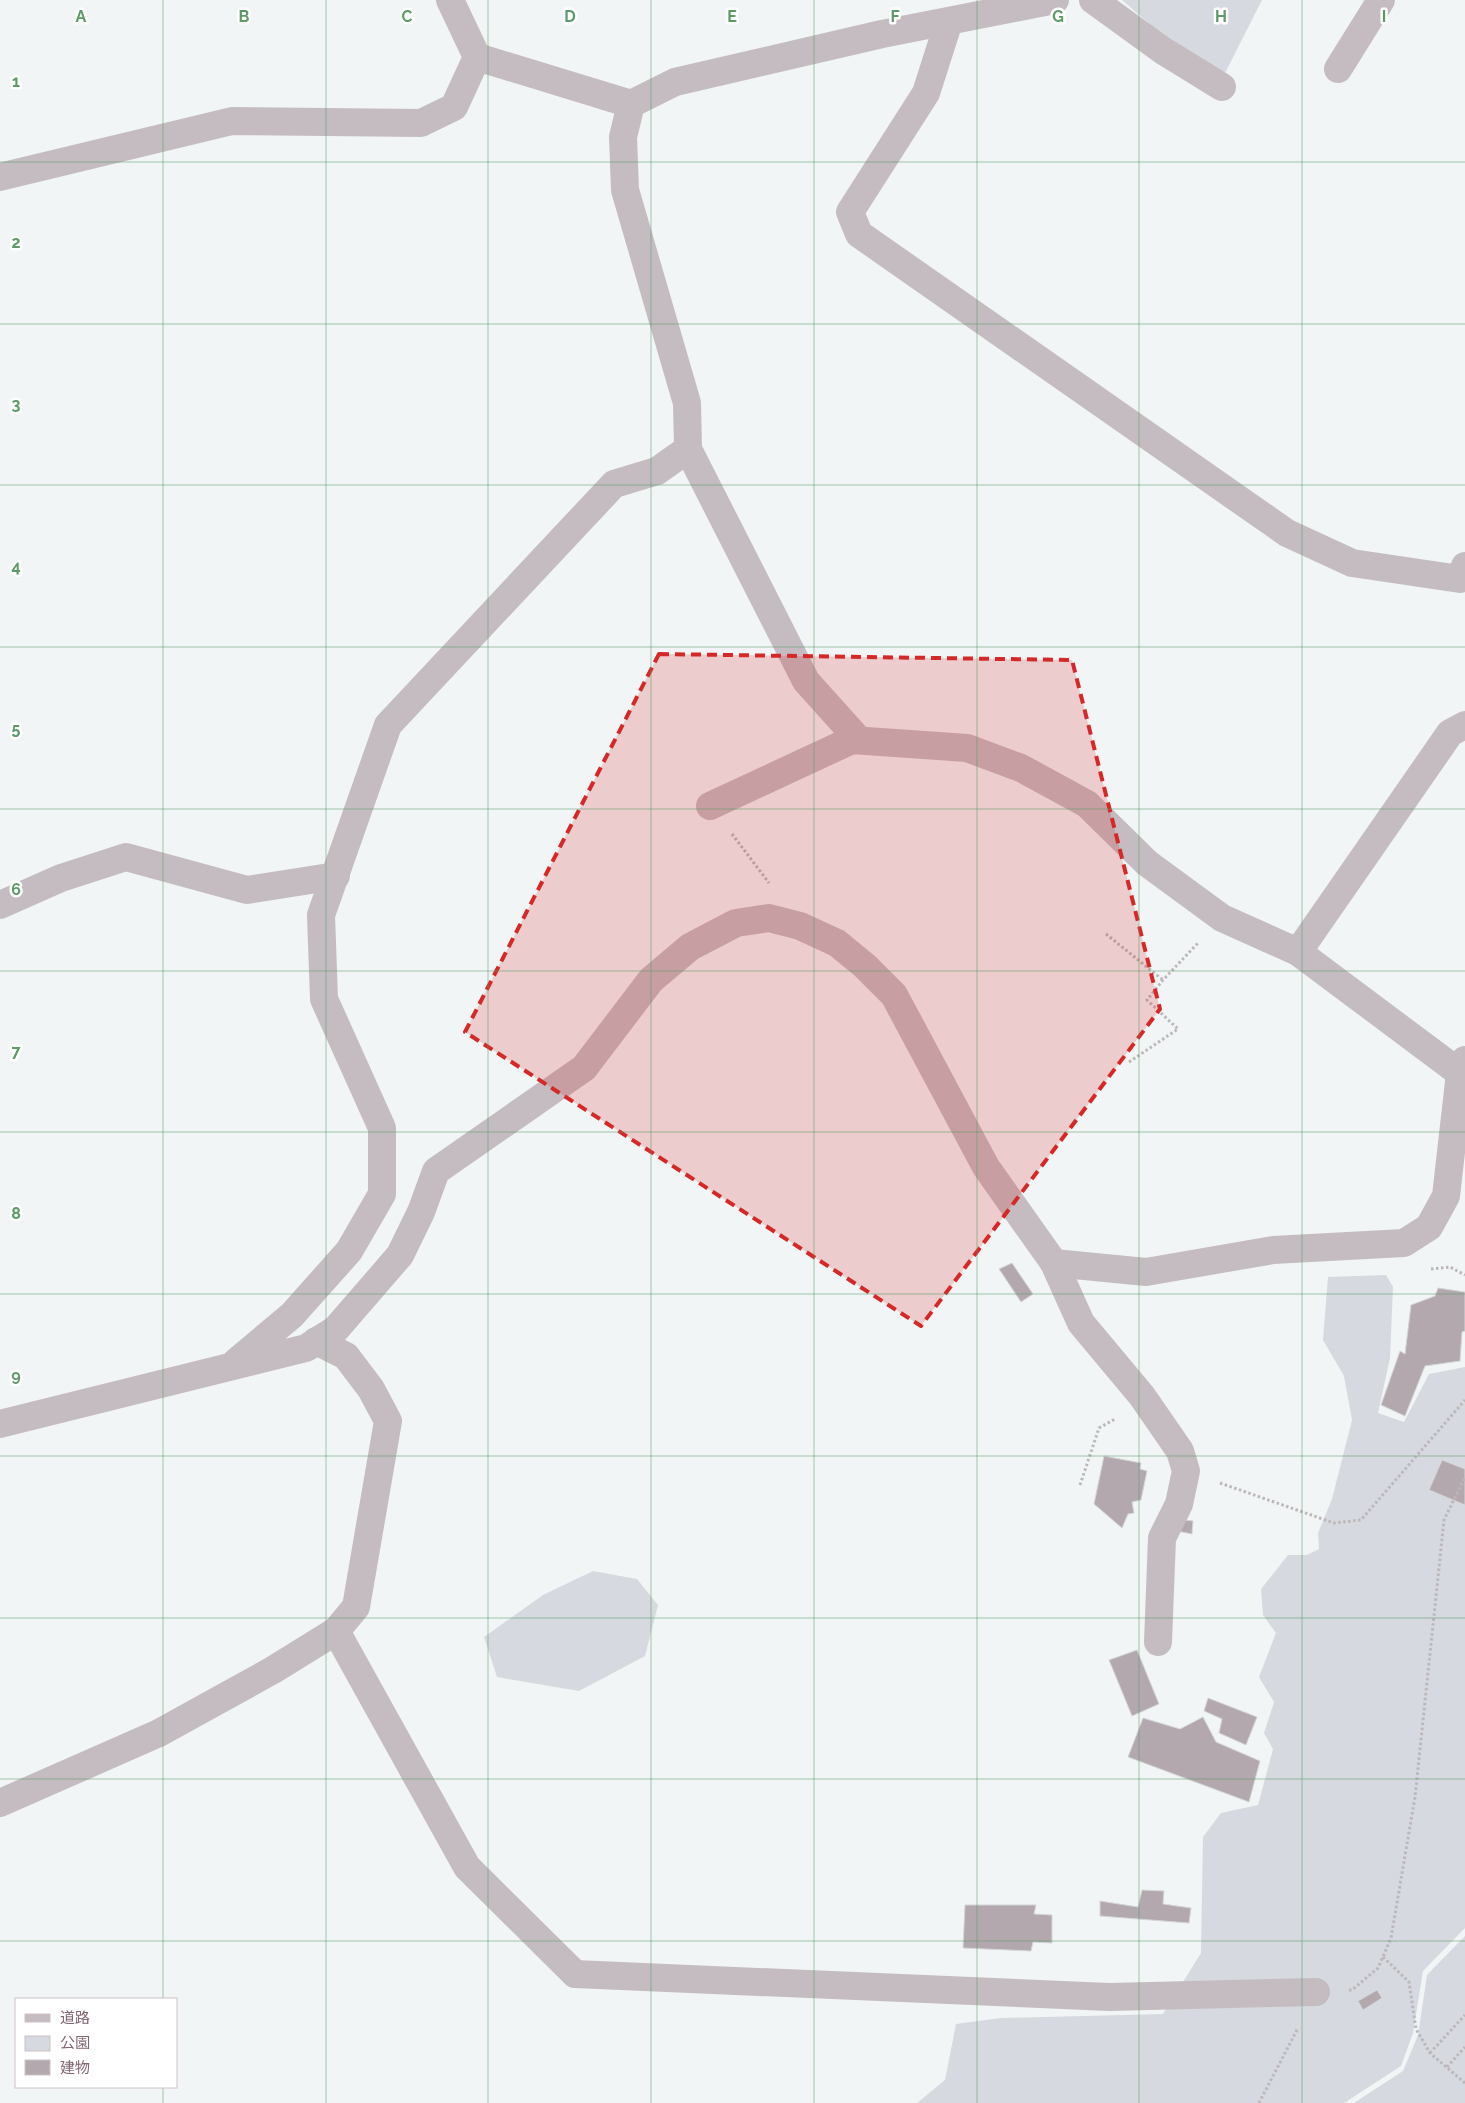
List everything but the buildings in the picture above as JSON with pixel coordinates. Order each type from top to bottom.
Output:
[{"type":"street","points":[[450,0],[477,57],[631,104],[675,82],[882,34],[1056,0]]},
{"type":"street","points":[[1093,0],[1162,50],[1222,87]]},
{"type":"street","points":[[1338,69],[1381,0]]},
{"type":"street","points":[[949,21],[926,93],[850,212],[859,234],[1287,533],[1352,563],[1462,572]]},
{"type":"street","points":[[0,177],[232,121],[422,123],[454,107],[477,57]]},
{"type":"street","points":[[631,104],[623,137],[625,190],[687,403],[688,450],[806,681],[859,740]]},
{"type":"street","points":[[232,1366],[292,1315],[349,1251],[382,1194],[382,1128],[324,999],[321,915],[388,725],[614,484],[657,471],[688,450]]},
{"type":"street","points":[[1298,952],[1450,732],[1465,724]]},
{"type":"street","points":[[710,806],[852,740],[967,748],[1021,768],[1087,804],[1147,863],[1222,918],[1298,952],[1463,1066],[1446,1196],[1429,1226],[1404,1243],[1273,1250],[1146,1272],[1054,1263]]},
{"type":"street","points":[[0,906],[61,878],[126,857],[247,890],[336,876]]},
{"type":"street","points":[[0,1424],[306,1348],[336,1329],[400,1255],[421,1212],[436,1171],[584,1068],[651,980],[690,947],[736,923],[769,918],[800,926],[837,943],[865,966],[894,995],[986,1167],[1054,1263],[1081,1323],[1145,1400],[1183,1461],[1179,1504],[1162,1538],[1158,1642]]},
{"type":"street","points":[[0,1803],[159,1733],[272,1670],[336,1631],[356,1607],[388,1421],[371,1389],[346,1356],[316,1341]]},
{"type":"street","points":[[336,1631],[467,1867],[575,1974],[1109,1997],[1316,1992]]},
{"type":"path","points":[[710,806],[778,894],[786,922]]},
{"type":"path","points":[[1129,1062],[1178,1029],[1147,1000],[1162,980],[1222,918]]},
{"type":"path","points":[[1106,934],[1162,980]]},
{"type":"path","points":[[1080,1485],[1099,1428],[1145,1400]]},
{"type":"path","points":[[1183,1461],[1334,1523],[1361,1520],[1465,1400]]},
{"type":"path","points":[[1259,2103],[1316,1992],[1352,1990],[1378,1968],[1392,1938],[1415,1797],[1444,1520],[1465,1476]]},
{"type":"path","points":[[1383,1957],[1409,1982],[1416,2029],[1430,2053],[1465,2083]]},
{"type":"path","points":[[1430,2053],[1465,2015]]},
{"type":"path","points":[[1447,2067],[1465,2047]]},
{"type":"highlighted area","points":[[659,654],[1072,660],[1160,1009],[921,1326],[465,1032]]},
{"type":"green space","points":[[1122,0],[1262,0],[1224,75],[1161,34]]},
{"type":"green space","points":[[1386,1275],[1393,1287],[1390,1358],[1378,1413],[1404,1422],[1429,1374],[1465,1367],[1465,1928],[1423,1971],[1413,2033],[1401,2066],[1344,2103],[917,2103],[945,2080],[956,2024],[1001,2018],[1163,2014],[1201,1953],[1203,1837],[1221,1813],[1258,1805],[1273,1749],[1264,1733],[1274,1702],[1259,1677],[1276,1633],[1263,1615],[1261,1589],[1288,1555],[1307,1555],[1319,1549],[1318,1533],[1332,1499],[1352,1420],[1344,1376],[1323,1340],[1328,1277]]},
{"type":"green space","points":[[593,1571],[637,1579],[658,1605],[645,1656],[579,1691],[497,1677],[484,1637],[543,1595]]},
{"type":"green space","points":[[1465,1936],[1465,2103],[1354,2103],[1403,2071],[1418,2035],[1427,1975]]}]
